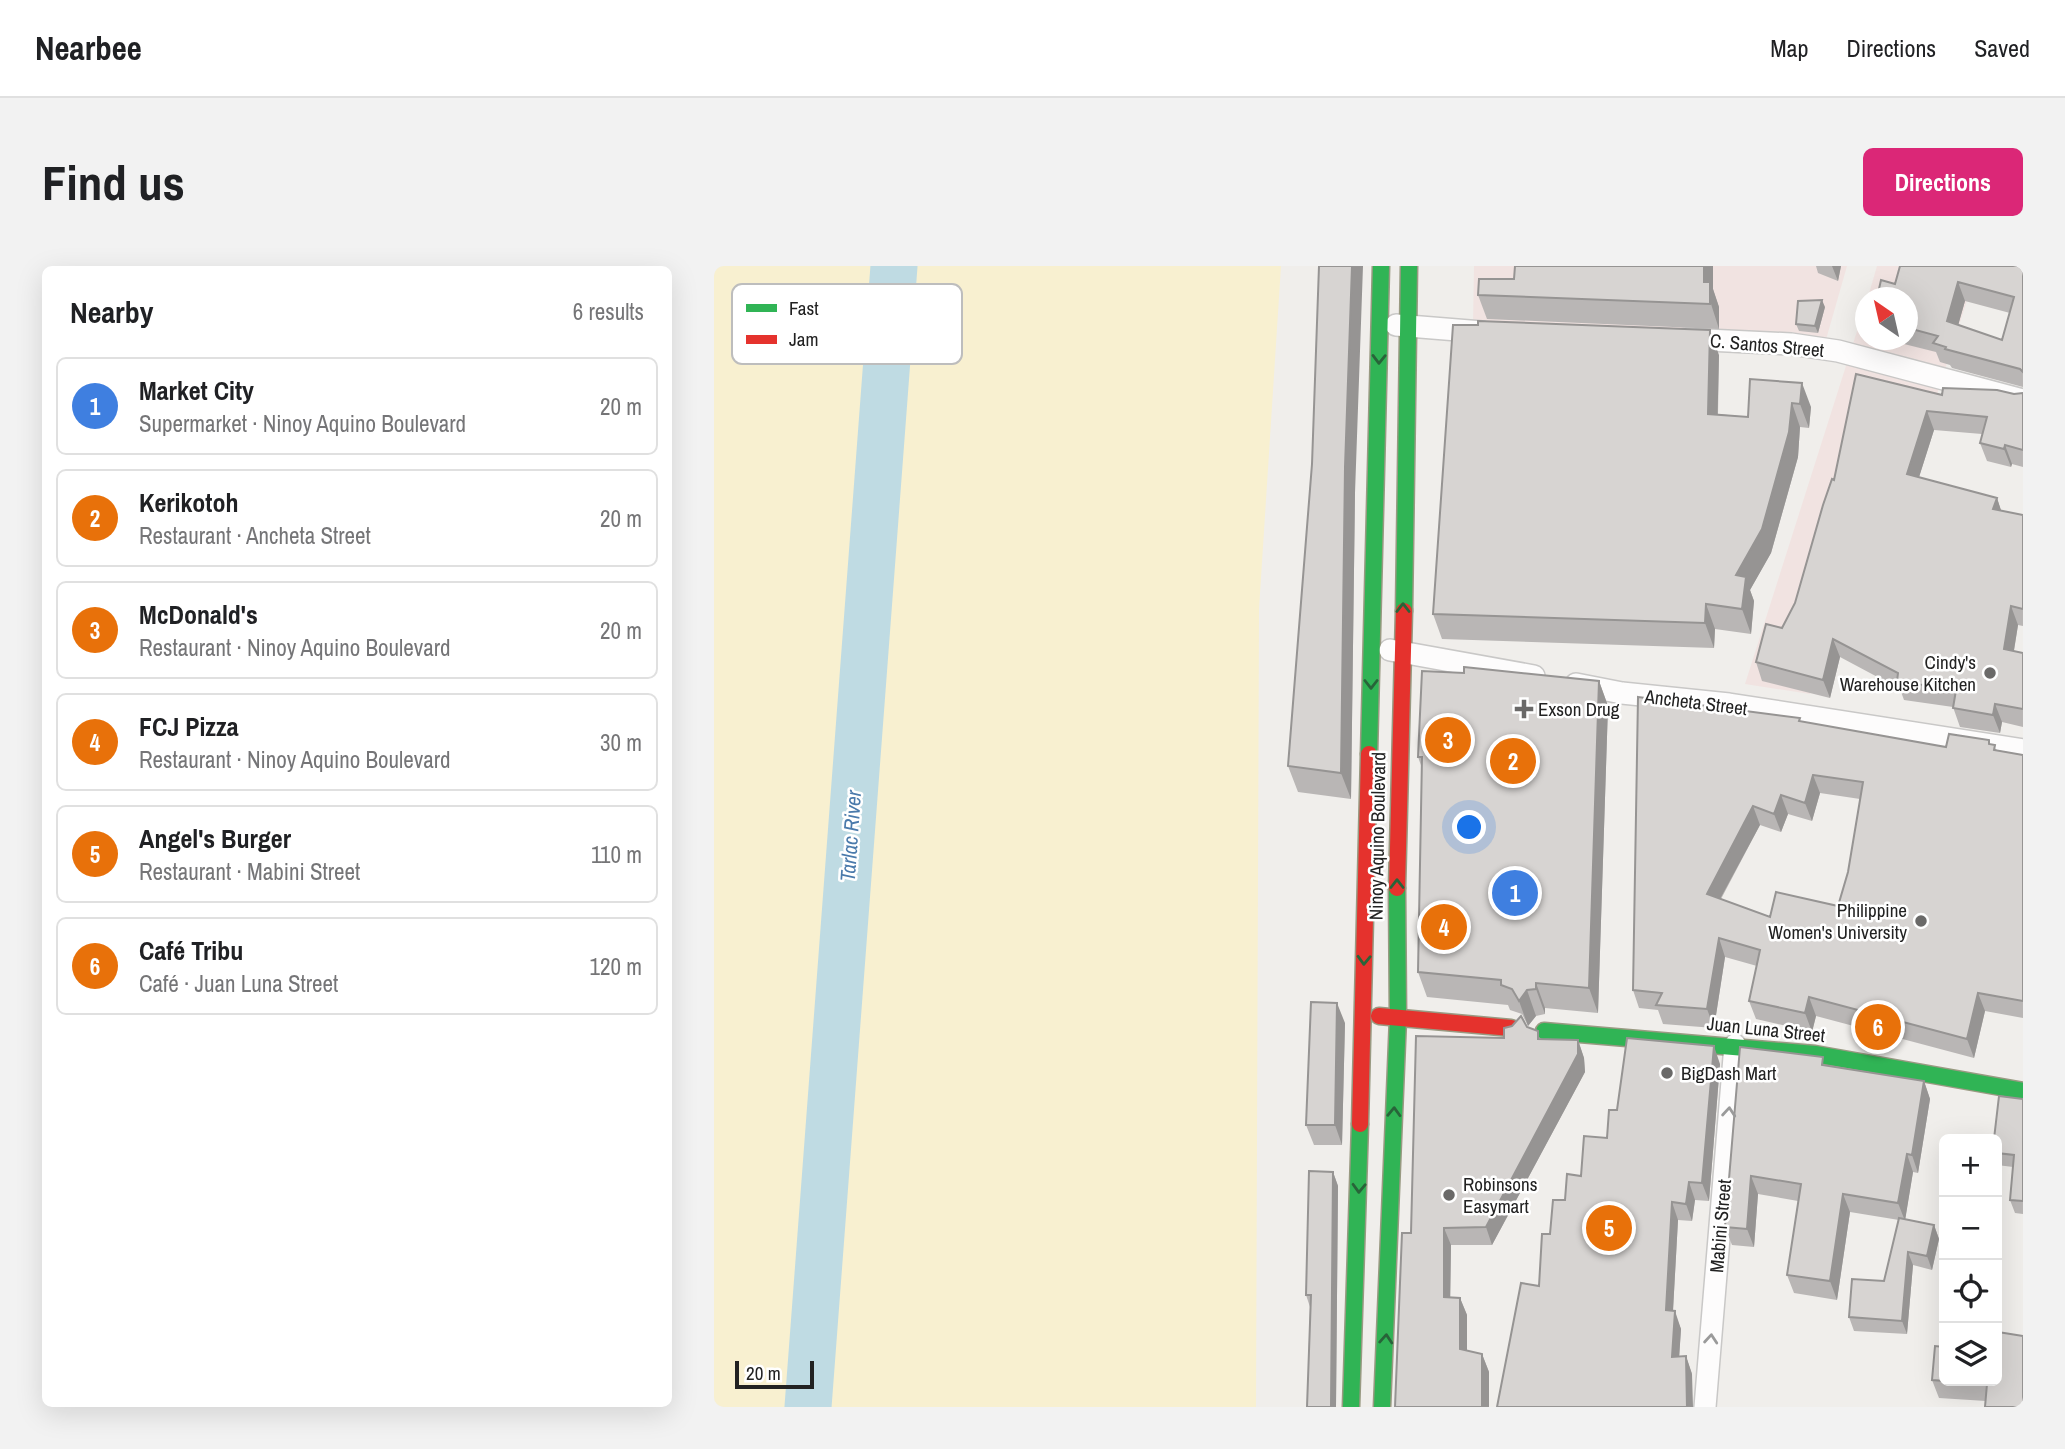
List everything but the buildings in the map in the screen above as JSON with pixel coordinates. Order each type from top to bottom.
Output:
[{"type":"main road","name":"Ninoy Aquino Boulevard","points":[[1351,1407],[1370,813],[1371,647],[1381,266]]},
{"type":"main road","name":"Ninoy Aquino Boulevard","points":[[1382,1407],[1390,1266],[1398,1018],[1396,806],[1403,652],[1409,266]]},
{"type":"main road","points":[[1362,1014],[1511,1028]]},
{"type":"main road","name":"Juan Luna Street","points":[[1544,1031],[1735,1045],[1815,1054],[2023,1091]]},
{"type":"street","points":[[1380,323],[1503,334]]},
{"type":"street","name":"C. Santos Street","points":[[1660,339],[1763,342],[1838,351],[2023,400]]},
{"type":"street","name":"Ancheta Street","points":[[1371,647],[1622,693],[1729,704],[2023,750]]},
{"type":"street","name":"Mabini Street","points":[[1705,1407],[1735,1045]]},
{"type":"shaded area","points":[[1474,266],[1847,266],[1825,343],[1473,325]]},
{"type":"shaded area","points":[[1877,266],[1978,266],[1934,404],[1810,694],[1745,684],[1855,338],[1855,350],[1918,350],[1918,287],[1871,287]]},
{"type":"sand","points":[[714,266],[1281,266],[1259,609],[1256,1407],[714,1407]]},
{"type":"waterway","name":"Tarlac River","points":[[893,284],[894,266]]},
{"type":"waterway","name":"Tarlac River","points":[[808,1407],[887,364]]},
{"type":"traffic: fast","points":[[1369,754],[1381,266]]},
{"type":"traffic: fast","points":[[1404,611],[1409,266]]},
{"type":"traffic: fast","points":[[1382,1407],[1398,1018],[1397,888]]},
{"type":"traffic: fast","points":[[1544,1031],[1815,1054],[2023,1091]]},
{"type":"traffic: fast","points":[[1351,1407],[1360,1124]]},
{"type":"traffic: jam","points":[[1397,888],[1404,611]]},
{"type":"traffic: jam","points":[[1360,1124],[1369,754]]},
{"type":"traffic: jam","points":[[1379,1016],[1511,1028]]},
{"type":"place","name":"Cindy's Warehouse Kitchen","points":[[1990,673]]},
{"type":"place","name":"Exson Drug","points":[[1524,709]]},
{"type":"place","name":"McDonald's","points":[[1448,740]]},
{"type":"place","name":"Kerikotoh","points":[[1513,761]]},
{"type":"place","name":"Market City","points":[[1515,893]]},
{"type":"place","name":"Philippine Women's University","points":[[1921,921]]},
{"type":"place","name":"FCJ Pizza","points":[[1444,927]]},
{"type":"place","name":"Café Tribu","points":[[1878,1027]]},
{"type":"place","name":"BigDash Mart","points":[[1667,1073]]},
{"type":"place","name":"Robinsons Easymart","points":[[1449,1195]]},
{"type":"place","name":"Angel's Burger","points":[[1609,1228]]}]
